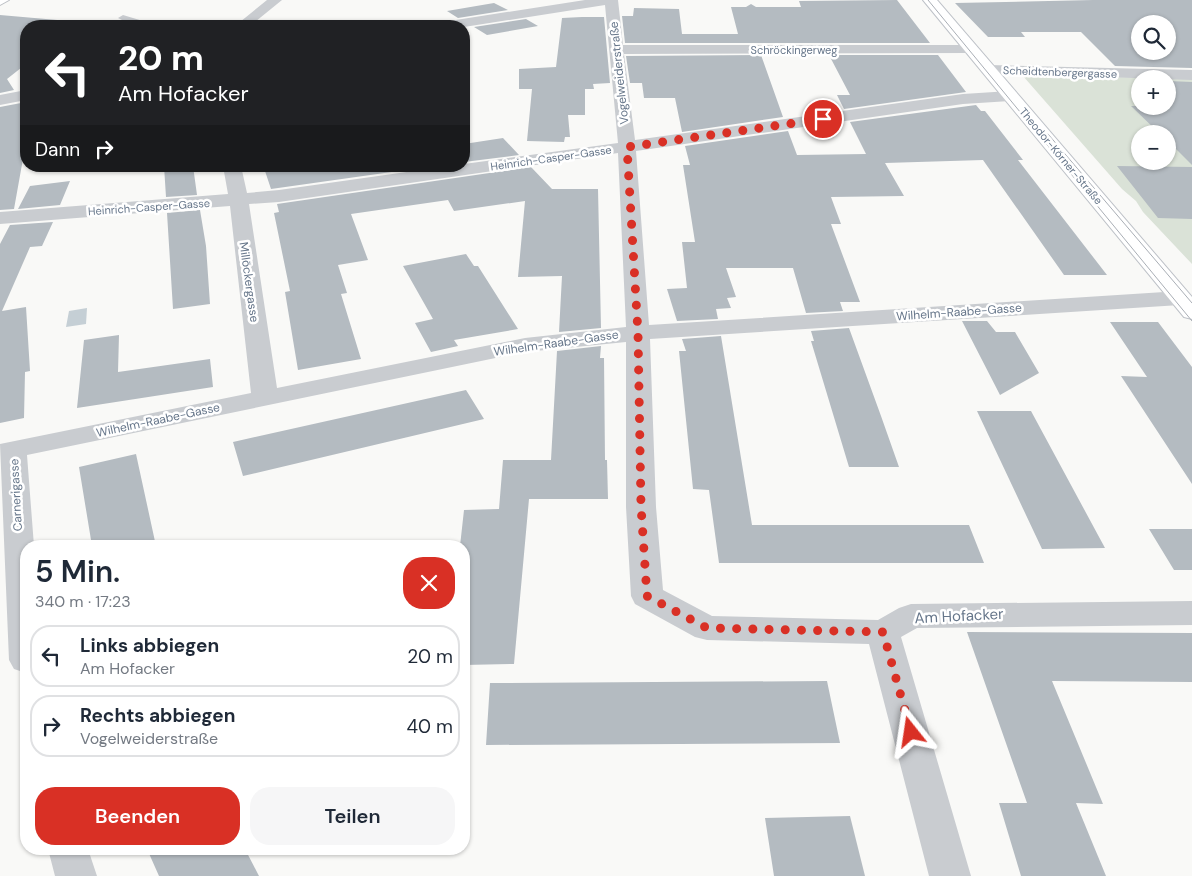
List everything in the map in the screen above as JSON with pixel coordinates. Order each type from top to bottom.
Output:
[{"type":"main road","name":"Theodor-Körner-Straße","points":[[930,0],[1188,303]]},
{"type":"street","points":[[250,20],[275,0]]},
{"type":"street","points":[[470,22],[611,0]]},
{"type":"street","name":"Vogelweiderstraße","points":[[611,0],[627,147],[638,333],[641,514],[647,596],[707,628],[883,632]]},
{"type":"street","name":"Schröckingerweg","points":[[616,50],[971,49]]},
{"type":"street","name":"Scheidtenbergergasse","points":[[989,70],[1192,75]]},
{"type":"street","points":[[0,100],[20,96]]},
{"type":"street","name":"Heinrich-Casper-Gasse","points":[[470,166],[627,147],[963,99],[1010,96]]},
{"type":"street","name":"Millöckergasse","points":[[233,172],[239,201],[265,398]]},
{"type":"street","name":"Heinrich-Casper-Gasse","points":[[0,218],[239,201],[423,172]]},
{"type":"street","name":"Wilhelm-Raabe-Gasse","points":[[7,451],[525,345],[638,333],[1188,303]]},
{"type":"street","name":"Carnerigasse","points":[[7,451],[20,594]]},
{"type":"street","name":"Am Hofacker","points":[[883,632],[911,616],[1192,612]]},
{"type":"street","points":[[883,632],[950,876]]},
{"type":"street","points":[[70,855],[76,876]]},
{"type":"lane","points":[[123,18],[129,20]]},
{"type":"shaded area","points":[[1023,76],[1131,77],[1131,115],[1176,115],[1176,78],[1192,78],[1192,264],[1143,212],[1136,201],[1122,189]]},
{"type":"shaded area","points":[[87,308],[86,324],[66,327],[69,311]]},
{"type":"building","points":[[897,0],[930,43],[625,43],[622,16],[633,16],[634,8],[679,9],[682,34],[738,34],[731,7],[746,7],[751,4],[756,7],[801,7],[799,1]]},
{"type":"building","points":[[1192,0],[1192,68],[1115,66],[1081,32],[1021,32],[1025,37],[988,37],[955,3]]},
{"type":"building","points":[[494,3],[508,10],[458,18],[447,11]]},
{"type":"building","points":[[0,15],[57,20],[20,20],[20,69],[7,79],[14,90],[0,93]]},
{"type":"building","points":[[604,17],[610,83],[593,84],[594,89],[585,89],[585,115],[568,115],[570,137],[565,137],[564,142],[527,141],[532,89],[519,89],[519,69],[556,67],[562,18]]},
{"type":"building","points":[[526,19],[538,26],[487,35],[474,27]]},
{"type":"building","points":[[761,55],[783,117],[682,132],[675,98],[644,98],[642,83],[630,83],[626,56]]},
{"type":"building","points":[[829,55],[938,55],[966,92],[844,109],[837,95],[850,95]]},
{"type":"building","points":[[1176,81],[1192,82],[1192,165],[1176,149],[1176,125],[1151,125],[1140,115],[1176,115]]},
{"type":"building","points":[[20,103],[21,172],[14,209],[0,210],[0,107]]},
{"type":"building","points":[[976,105],[981,111],[985,111],[1023,160],[1018,160],[1107,275],[1064,275],[983,160],[885,163],[904,196],[831,197],[841,224],[831,224],[860,302],[840,302],[843,311],[806,313],[793,268],[726,268],[736,297],[727,298],[731,308],[716,309],[718,319],[677,321],[667,289],[687,288],[682,242],[695,242],[683,165],[690,165],[685,146],[788,131],[797,155],[866,154],[850,122]]},
{"type":"building","points":[[503,138],[519,155],[470,161],[470,143]]},
{"type":"building","points":[[1117,166],[1131,166],[1131,170],[1176,170],[1176,167],[1192,167],[1192,219],[1158,218]]},
{"type":"building","points":[[531,167],[552,189],[598,189],[601,328],[559,332],[562,276],[518,277],[525,201],[454,211],[448,200],[351,214],[368,260],[338,265],[347,293],[341,294],[361,359],[298,370],[285,292],[290,291],[274,213],[279,212],[277,204]]},
{"type":"building","points":[[164,172],[194,172],[197,195],[166,197]]},
{"type":"building","points":[[265,172],[391,172],[271,189]]},
{"type":"building","points":[[70,181],[60,205],[18,209],[30,186]]},
{"type":"building","points":[[200,210],[206,246],[210,304],[173,309],[167,213]]},
{"type":"building","points":[[53,222],[42,246],[30,247],[2,311],[26,307],[30,371],[25,372],[24,418],[0,423],[0,244],[10,225]]},
{"type":"building","points":[[466,254],[474,266],[478,266],[518,329],[454,340],[458,346],[431,352],[415,323],[433,319],[403,266]]},
{"type":"building","points":[[962,321],[987,321],[996,332],[1015,332],[1039,373],[1000,395]]},
{"type":"building","points":[[1110,322],[1158,322],[1192,367],[1192,484],[1121,376],[1147,377]]},
{"type":"building","points":[[849,328],[899,467],[849,467],[811,341],[814,341],[811,331]]},
{"type":"building","points":[[119,335],[118,372],[210,359],[213,387],[77,408],[84,340]]},
{"type":"building","points":[[721,336],[752,525],[969,525],[984,563],[719,563],[709,490],[693,489],[679,351],[686,351],[682,339]]},
{"type":"building","points":[[601,346],[600,358],[604,358],[605,460],[607,460],[608,499],[529,499],[514,664],[470,665],[470,540],[461,540],[464,510],[499,509],[503,460],[551,460],[557,351]]},
{"type":"building","points":[[466,390],[484,419],[243,476],[233,442]]},
{"type":"building","points":[[977,411],[1031,411],[1105,548],[1042,549]]},
{"type":"building","points":[[136,454],[155,540],[91,540],[79,467]]},
{"type":"building","points":[[1149,529],[1192,529],[1192,570],[1174,570]]},
{"type":"building","points":[[967,632],[1192,633],[1192,682],[1052,681],[1103,804],[1076,803],[1106,876],[1021,876],[999,803],[1027,803]]},
{"type":"building","points":[[827,681],[840,743],[486,745],[490,683]]},
{"type":"building","points":[[850,816],[865,876],[774,876],[765,818]]},
{"type":"building","points":[[150,855],[248,855],[259,876],[159,876]]},
{"type":"tram line","points":[[928,0],[1192,321]]},
{"type":"tram line","points":[[1048,134],[1192,303]]},
{"type":"route","points":[[823,119],[627,147],[638,333],[641,506],[647,596],[707,628],[883,632],[911,732]]}]
